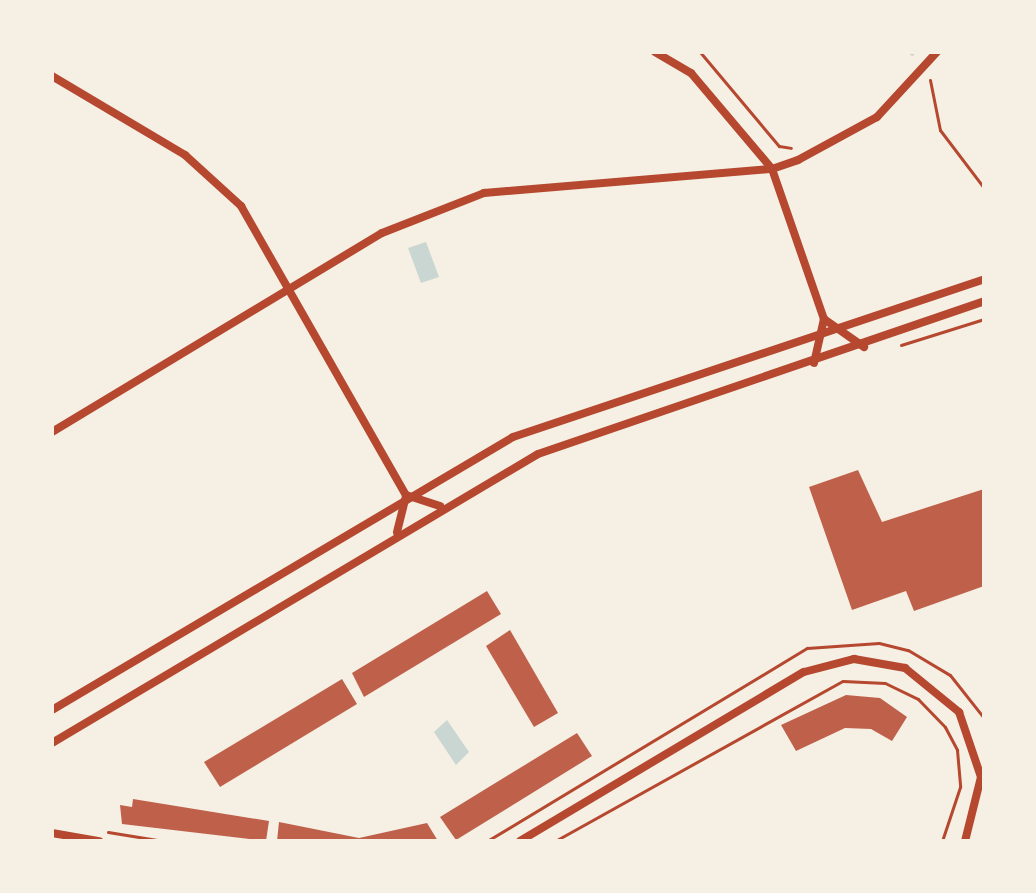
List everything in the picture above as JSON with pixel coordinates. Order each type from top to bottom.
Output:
[{"type":"street","points":[[655,52],[691,73],[772,169],[824,319],[814,363]]},
{"type":"street","points":[[53,430],[288,286],[382,233],[484,193],[772,169],[801,159],[877,117],[937,52]]},
{"type":"street","points":[[52,76],[185,155],[241,206],[406,495],[440,506]]},
{"type":"street","points":[[52,710],[406,495],[577,410],[837,330],[984,279]]},
{"type":"street","points":[[52,743],[440,506],[589,432],[864,347],[984,301]]},
{"type":"street","points":[[824,319],[864,347]]},
{"type":"street","points":[[397,532],[406,495]]},
{"type":"street","points":[[520,841],[804,672],[854,659],[905,668],[959,712],[981,777],[965,841]]},
{"type":"street","points":[[52,833],[99,841]]},
{"type":"path","points":[[700,52],[779,146],[801,159]]},
{"type":"path","points":[[928,63],[940,130],[984,188]]},
{"type":"path","points":[[896,346],[984,319]]},
{"type":"path","points":[[555,841],[843,681],[885,683],[918,699],[945,727],[957,750],[960,787],[942,841]]},
{"type":"path","points":[[101,830],[163,841]]},
{"type":"shaded area","points":[[426,242],[439,277],[421,283],[408,248]]},
{"type":"shaded area","points":[[447,720],[469,752],[456,765],[434,732]]},
{"type":"building","points":[[858,470],[882,522],[984,489],[984,586],[914,611],[906,591],[852,610],[809,487]]},
{"type":"building","points":[[487,591],[501,614],[364,697],[352,673]]},
{"type":"building","points":[[510,630],[558,713],[534,727],[486,646]]},
{"type":"building","points":[[342,679],[357,704],[220,787],[204,762]]},
{"type":"building","points":[[846,695],[880,698],[907,717],[892,741],[871,729],[845,728],[796,751],[781,725]]},
{"type":"building","points":[[577,733],[592,756],[456,840],[440,817]]},
{"type":"building","points":[[133,799],[269,821],[266,841],[122,824],[120,805],[132,807]]},
{"type":"building","points":[[279,822],[359,838],[427,823],[438,841],[277,841]]}]
